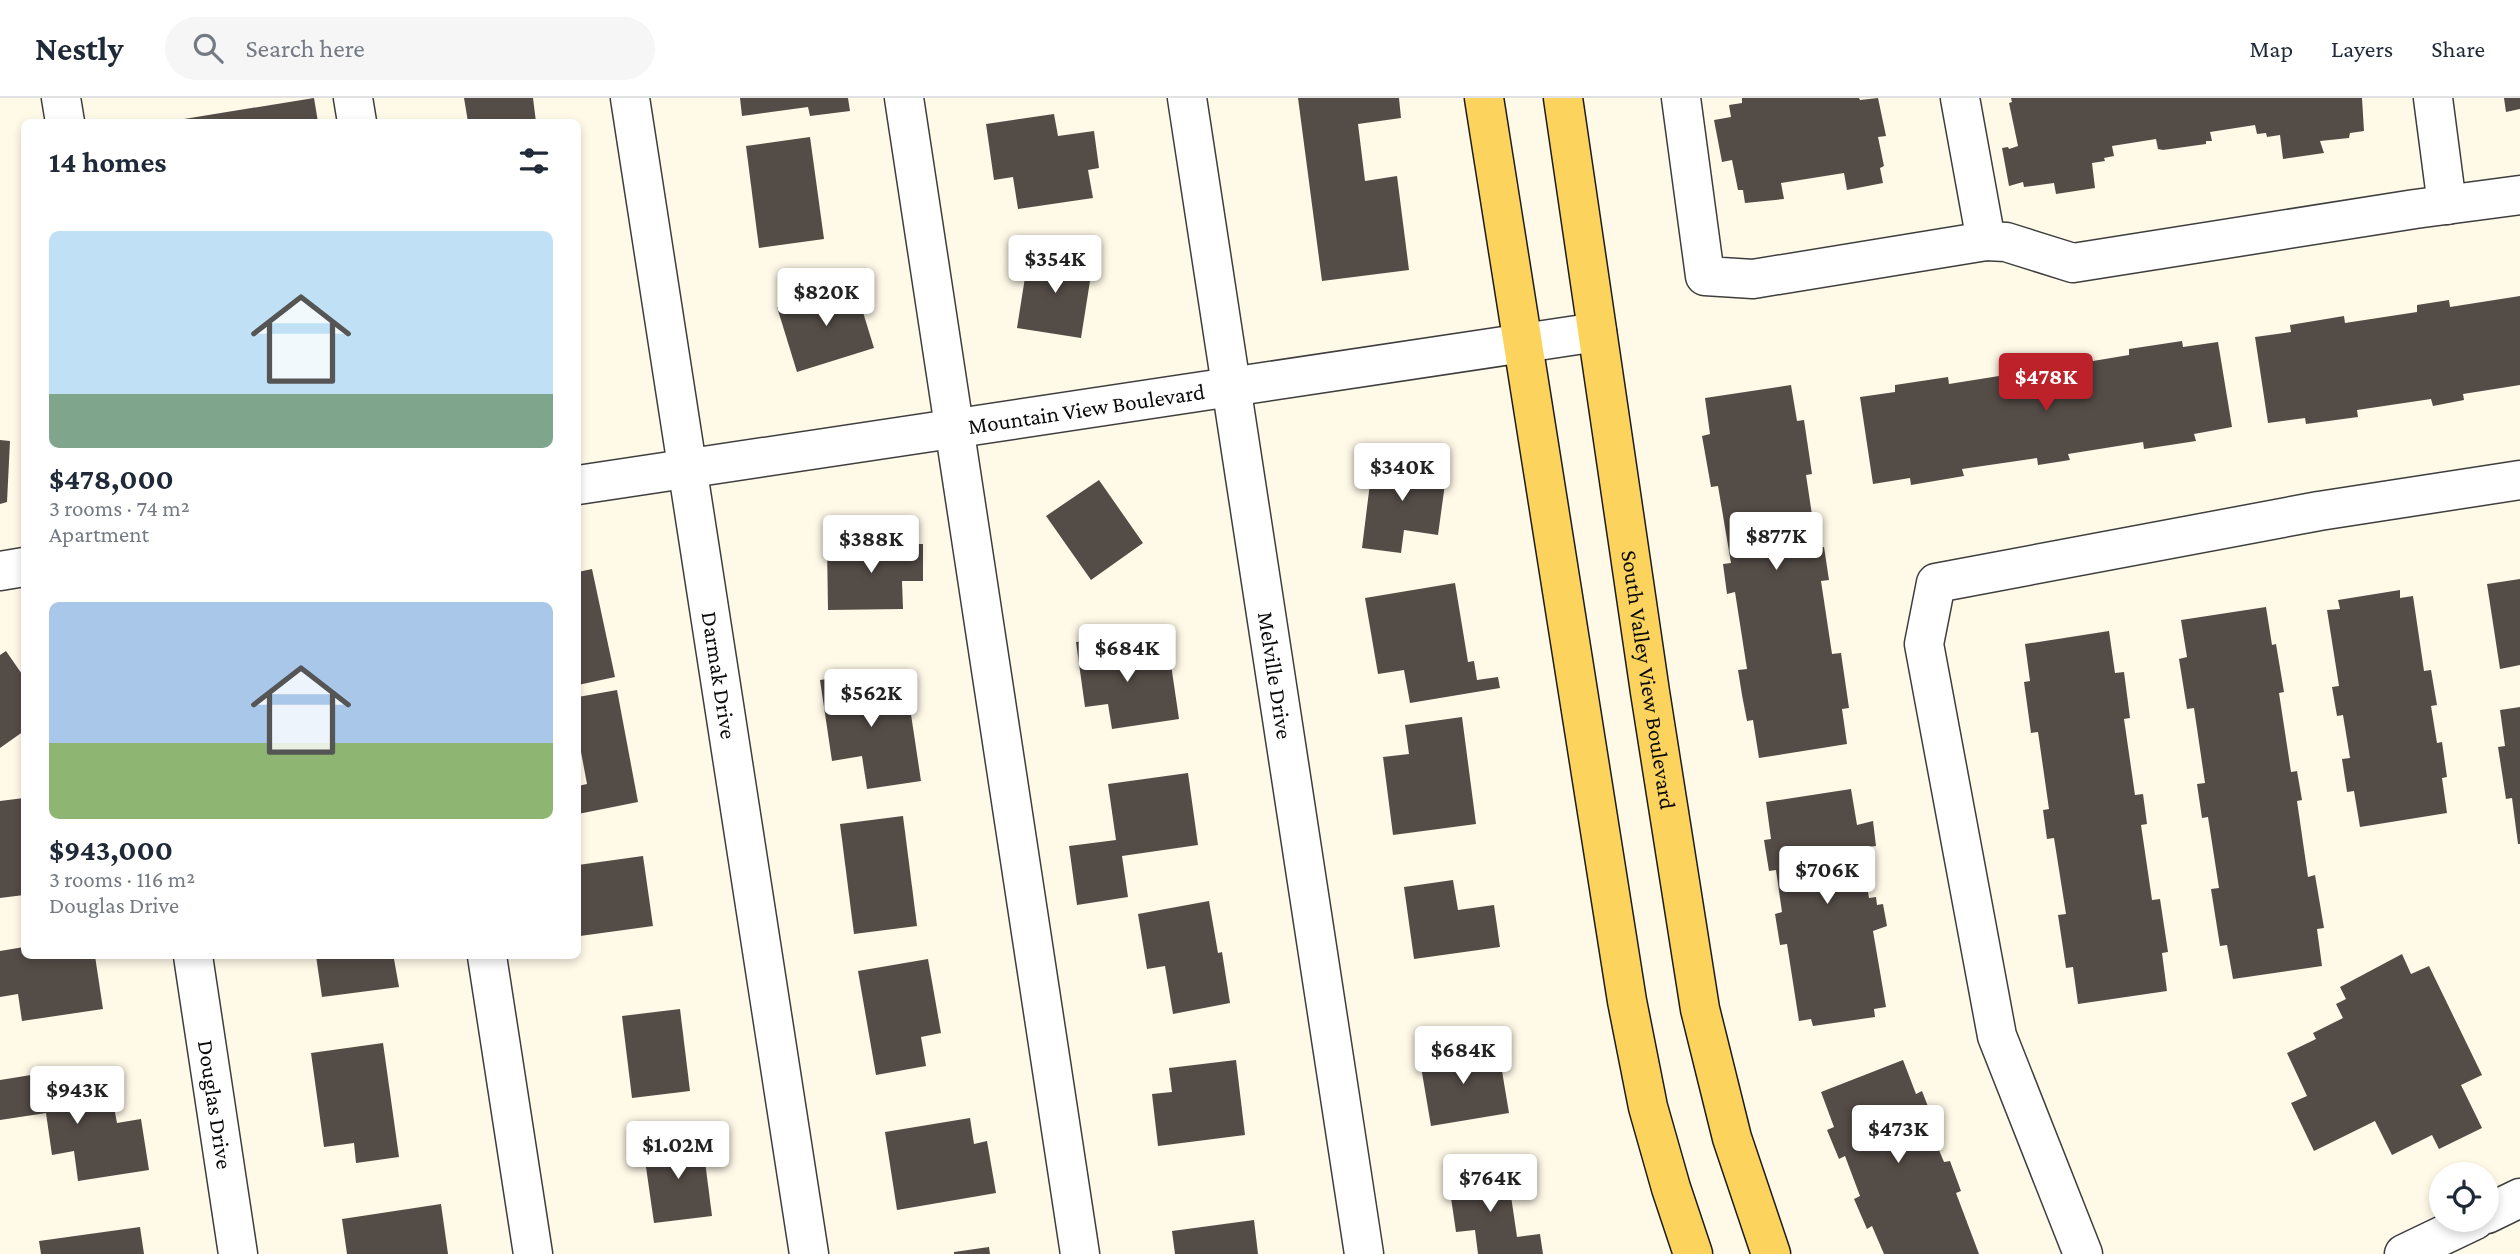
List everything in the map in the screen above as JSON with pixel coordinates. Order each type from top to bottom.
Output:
[{"type":"main road","points":[[1484,98],[1627,1001],[1648,1107],[1693,1254]]},
{"type":"main road","name":"South Valley View Boulevard","points":[[1563,98],[1650,692],[1700,1009],[1732,1138],[1771,1254]]},
{"type":"street","points":[[61,98],[64,119]]},
{"type":"street","points":[[353,98],[356,119]]},
{"type":"street","name":"Darmak Drive","points":[[630,98],[809,1254]]},
{"type":"street","points":[[904,98],[1080,1254]]},
{"type":"street","name":"Melville Drive","points":[[1187,98],[1364,1254]]},
{"type":"street","points":[[1681,98],[1705,276],[1753,279],[1986,241],[2006,242],[2073,263],[2520,195]]},
{"type":"street","points":[[1959,98],[1986,241]]},
{"type":"street","points":[[2432,98],[2447,205]]},
{"type":"street","name":"Mountain View Boulevard","points":[[581,485],[1597,332]]},
{"type":"street","points":[[2083,1254],[1997,1036],[1924,645],[1936,583],[2319,511],[2520,480]]},
{"type":"street","points":[[0,571],[21,568]]},
{"type":"street","name":"Douglas Drive","points":[[193,959],[239,1254]]},
{"type":"street","points":[[486,959],[533,1254]]},
{"type":"street","points":[[2499,1208],[2520,1198]]},
{"type":"street","points":[[2404,1254],[2450,1232]]},
{"type":"building","points":[[314,98],[318,119],[184,119]]},
{"type":"building","points":[[464,98],[533,98],[536,119],[468,119]]},
{"type":"building","points":[[740,98],[848,98],[850,111],[810,116],[808,107],[742,116]]},
{"type":"building","points":[[1298,98],[1399,98],[1401,118],[1358,124],[1365,181],[1397,176],[1409,270],[1322,281]]},
{"type":"building","points":[[1742,98],[1878,98],[1886,136],[1878,137],[1884,166],[1880,168],[1883,183],[1847,190],[1844,173],[1781,183],[1784,199],[1745,203],[1743,190],[1738,190],[1732,160],[1722,162],[1714,120],[1731,117],[1729,105],[1742,103]]},
{"type":"building","points":[[2011,98],[2362,98],[2364,131],[2350,133],[2349,138],[2320,141],[2324,153],[2283,159],[2280,135],[2267,137],[2266,133],[2257,134],[2255,125],[2210,132],[2212,141],[2206,141],[2206,144],[2163,150],[2158,149],[2156,139],[2112,146],[2114,156],[2092,163],[2095,188],[2056,194],[2054,183],[2024,187],[2023,182],[2009,186],[2002,148],[2018,146],[2009,103],[2012,102]]},
{"type":"building","points":[[2504,98],[2520,98],[2520,109],[2506,112]]},
{"type":"building","points":[[1054,114],[1058,136],[1094,131],[1099,168],[1088,170],[1093,198],[1018,209],[1013,177],[994,180],[986,124]]},
{"type":"building","points":[[810,137],[824,239],[759,248],[746,146]]},
{"type":"building","points":[[1029,252],[1093,262],[1081,338],[1017,328]]},
{"type":"building","points":[[854,283],[874,348],[797,372],[777,307]]},
{"type":"building","points":[[2520,296],[2520,385],[2463,394],[2464,400],[2433,406],[2431,399],[2357,410],[2358,417],[2306,424],[2305,418],[2268,423],[2255,337],[2291,332],[2290,325],[2344,316],[2345,323],[2417,312],[2417,305],[2449,300],[2450,307]]},
{"type":"building","points":[[2182,341],[2183,347],[2218,342],[2232,427],[2194,434],[2196,441],[2144,449],[2143,442],[2068,454],[2070,460],[2038,465],[2037,458],[1962,469],[1964,476],[1911,485],[1910,478],[1873,484],[1860,397],[1895,392],[1895,385],[1948,377],[1949,384],[2024,372],[2024,366],[2056,361],[2057,367],[2129,355],[2129,349]]},
{"type":"building","points":[[1791,385],[1797,421],[1804,420],[1812,474],[1806,475],[1817,548],[1824,547],[1829,580],[1821,581],[1832,654],[1841,653],[1849,708],[1842,709],[1847,744],[1759,758],[1753,720],[1747,721],[1738,670],[1747,669],[1735,592],[1727,594],[1723,564],[1731,563],[1718,486],[1711,487],[1702,436],[1710,434],[1705,398]]},
{"type":"building","points":[[0,440],[10,441],[7,502],[0,504]]},
{"type":"building","points":[[1373,459],[1447,469],[1438,535],[1404,530],[1401,553],[1362,548]]},
{"type":"building","points":[[1099,480],[1143,543],[1091,580],[1046,516]]},
{"type":"building","points":[[923,544],[923,581],[902,581],[903,609],[828,610],[827,545]]},
{"type":"building","points":[[592,569],[615,677],[581,684],[581,571]]},
{"type":"building","points":[[2520,579],[2520,665],[2500,669],[2487,584]]},
{"type":"building","points":[[1455,583],[1468,662],[1474,661],[1477,680],[1498,677],[1500,688],[1410,703],[1404,670],[1378,674],[1365,598]]},
{"type":"building","points":[[2400,590],[2400,598],[2413,596],[2424,671],[2431,670],[2437,705],[2431,706],[2437,743],[2442,742],[2447,777],[2442,778],[2447,813],[2360,827],[2354,791],[2347,792],[2342,759],[2350,758],[2343,715],[2337,716],[2332,687],[2339,686],[2327,610],[2340,609],[2338,600]]},
{"type":"building","points":[[2266,607],[2272,645],[2276,644],[2284,692],[2279,693],[2291,772],[2297,771],[2302,800],[2297,801],[2308,877],[2315,875],[2324,928],[2317,929],[2322,966],[2233,979],[2227,945],[2220,946],[2211,889],[2219,888],[2208,817],[2202,818],[2197,784],[2205,783],[2194,708],[2187,709],[2179,659],[2187,657],[2181,620]]},
{"type":"building","points":[[2109,631],[2115,673],[2124,672],[2130,718],[2124,719],[2135,795],[2143,794],[2147,824],[2141,825],[2152,900],[2160,899],[2168,952],[2162,953],[2167,991],[2078,1004],[2073,967],[2066,968],[2058,915],[2066,914],[2054,838],[2047,839],[2043,810],[2049,809],[2038,732],[2031,733],[2024,682],[2030,681],[2025,644]]},
{"type":"building","points":[[1117,637],[1120,658],[1169,651],[1179,719],[1112,729],[1108,704],[1085,707],[1076,642]]},
{"type":"building","points":[[6,651],[21,673],[21,733],[0,748],[0,655]]},
{"type":"building","points":[[881,671],[887,704],[909,701],[921,781],[867,789],[862,756],[832,761],[820,680]]},
{"type":"building","points":[[617,690],[638,802],[581,813],[581,785],[587,784],[581,752],[581,696]]},
{"type":"building","points":[[2520,707],[2518,844],[2512,798],[2506,799],[2498,747],[2505,746],[2500,710]]},
{"type":"building","points":[[1462,717],[1476,824],[1393,835],[1383,757],[1409,754],[1405,725]]},
{"type":"building","points":[[1188,773],[1198,845],[1122,856],[1128,897],[1077,905],[1069,846],[1116,840],[1108,784]]},
{"type":"building","points":[[1851,789],[1857,825],[1873,821],[1876,846],[1867,847],[1868,856],[1862,857],[1869,898],[1876,897],[1877,905],[1883,904],[1887,926],[1873,931],[1886,1007],[1874,1009],[1875,1017],[1813,1026],[1811,1019],[1799,1021],[1787,944],[1780,945],[1775,914],[1782,912],[1776,870],[1769,871],[1764,840],[1771,839],[1766,802]]},
{"type":"building","points":[[21,798],[21,895],[0,898],[0,801]]},
{"type":"building","points":[[903,816],[917,926],[854,934],[840,824]]},
{"type":"building","points":[[643,856],[653,926],[581,936],[581,865]]},
{"type":"building","points":[[1453,880],[1458,910],[1494,905],[1500,947],[1414,959],[1404,887]]},
{"type":"building","points":[[1209,901],[1218,953],[1222,952],[1230,1003],[1173,1014],[1165,966],[1147,969],[1138,914]]},
{"type":"building","points":[[21,948],[21,959],[95,959],[103,1009],[22,1021],[18,994],[0,997],[0,951]]},
{"type":"building","points":[[2402,954],[2411,974],[2429,966],[2482,1075],[2461,1085],[2482,1128],[2439,1149],[2432,1135],[2392,1155],[2375,1121],[2314,1151],[2291,1103],[2307,1096],[2287,1053],[2316,1039],[2313,1033],[2343,1018],[2336,1004],[2346,999],[2340,987]]},
{"type":"building","points":[[316,959],[394,959],[399,987],[322,997]]},
{"type":"building","points":[[928,959],[941,1033],[921,1037],[926,1066],[876,1075],[858,971]]},
{"type":"building","points":[[680,1009],[690,1091],[632,1098],[622,1016]]},
{"type":"building","points":[[383,1043],[399,1157],[356,1163],[354,1143],[324,1147],[311,1053]]},
{"type":"building","points":[[1470,1046],[1472,1058],[1499,1053],[1509,1113],[1431,1126],[1419,1055]]},
{"type":"building","points":[[1236,1060],[1245,1135],[1158,1146],[1152,1094],[1172,1092],[1169,1068]]},
{"type":"building","points":[[1903,1060],[1916,1094],[1922,1091],[1934,1122],[1928,1124],[1944,1162],[1950,1161],[1961,1191],[1956,1193],[1979,1254],[1884,1254],[1872,1226],[1867,1229],[1854,1199],[1860,1196],[1845,1156],[1839,1159],[1827,1130],[1834,1127],[1821,1092]]},
{"type":"building","points":[[62,1070],[69,1109],[113,1102],[117,1123],[141,1119],[149,1170],[78,1181],[74,1151],[52,1155],[46,1113],[0,1120],[0,1080]]},
{"type":"building","points":[[970,1118],[974,1144],[987,1141],[996,1193],[897,1210],[885,1132]]},
{"type":"building","points":[[702,1138],[712,1216],[654,1223],[643,1146]]},
{"type":"building","points":[[1507,1169],[1517,1237],[1540,1234],[1543,1254],[1478,1254],[1475,1230],[1456,1232],[1448,1177]]},
{"type":"building","points":[[441,1204],[448,1254],[347,1254],[342,1219]]},
{"type":"building","points":[[1254,1220],[1258,1254],[1175,1254],[1172,1231]]},
{"type":"building","points":[[140,1227],[144,1254],[41,1254],[39,1241]]},
{"type":"building","points":[[989,1247],[990,1254],[954,1254],[954,1252]]}]
